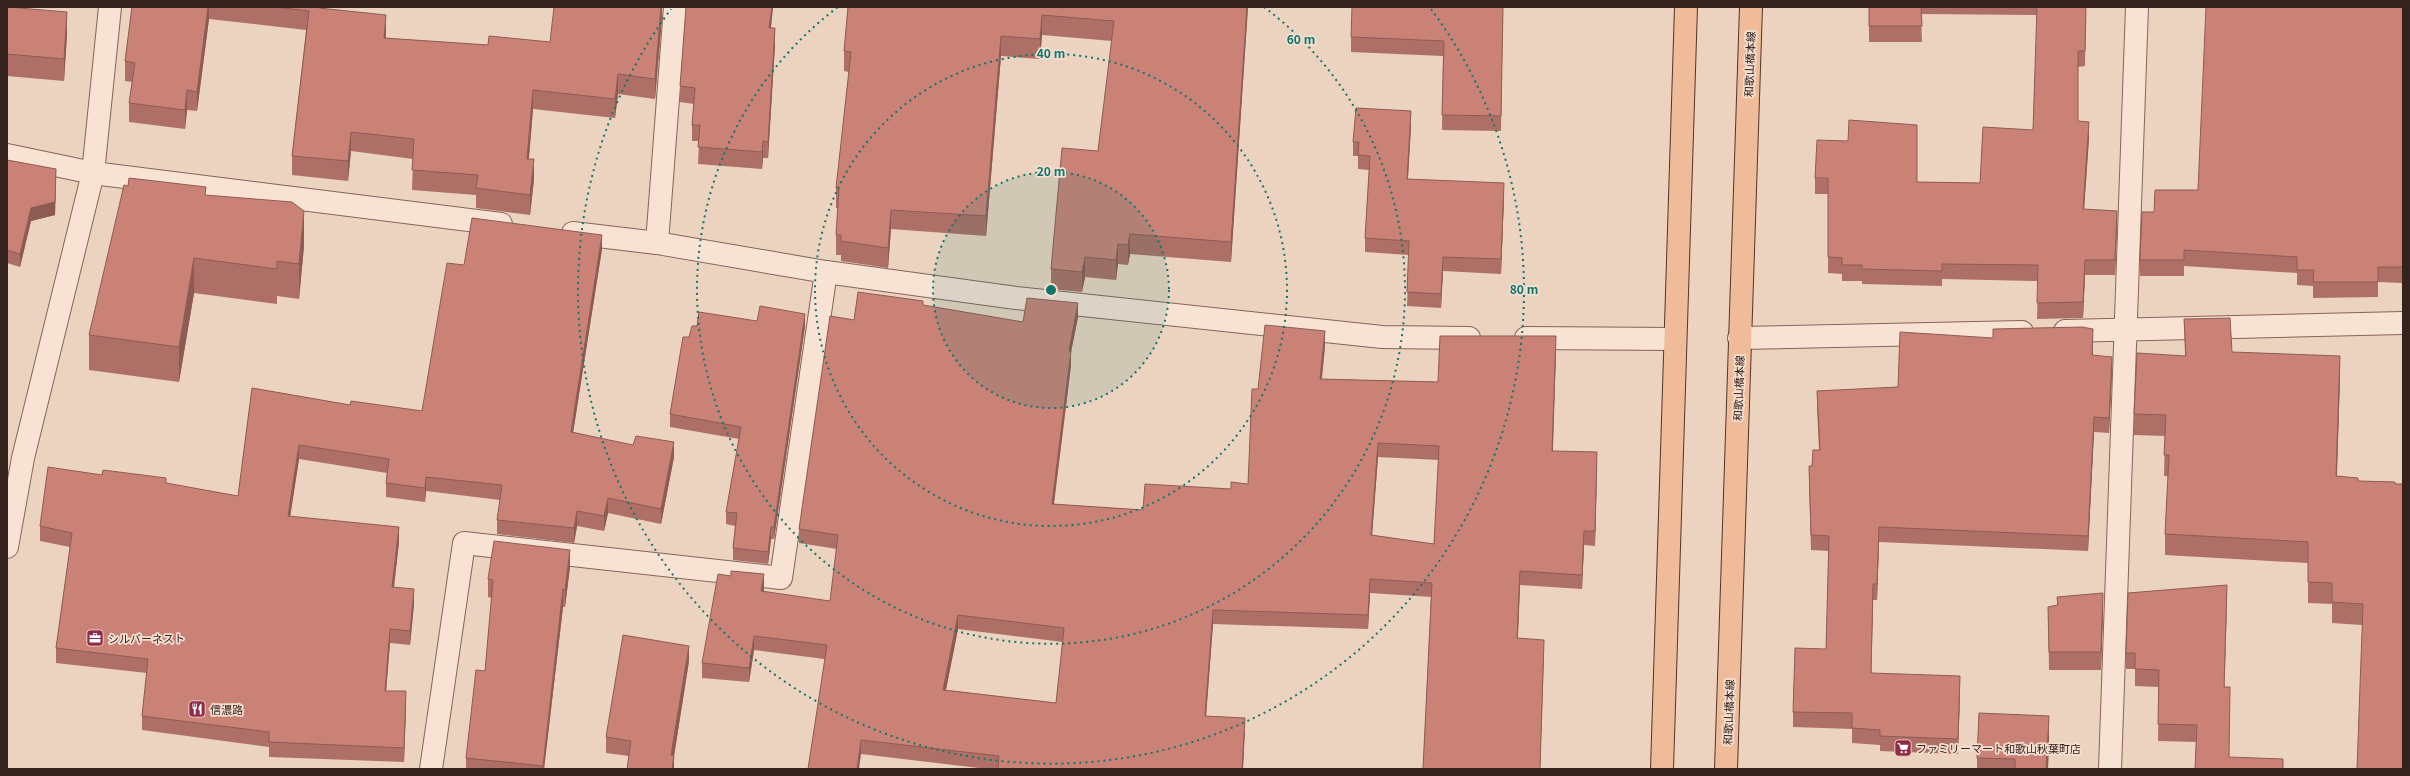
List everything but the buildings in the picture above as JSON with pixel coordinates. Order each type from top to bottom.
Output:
[{"type":"main road","points":[[1662,769],[1686,7]]},
{"type":"main road","name":"和歌山橋本線","points":[[1726,769],[1751,7]]},
{"type":"street","points":[[7,547],[23,458],[93,173],[110,7]]},
{"type":"street","points":[[657,243],[675,7]]},
{"type":"street","points":[[2110,769],[2137,7]]},
{"type":"street","points":[[7,155],[93,173],[524,227]]},
{"type":"street","points":[[555,231],[657,243],[826,272],[1016,298],[1382,338],[1676,339]]},
{"type":"street","points":[[431,769],[464,543],[781,578],[826,272]]},
{"type":"street","points":[[1739,338],[2403,323]]},
{"type":"place","name":"シルバーネスト","points":[[95,638]]},
{"type":"place","name":"信濃路","points":[[197,709]]},
{"type":"place","name":"ファミリーマート和歌山秋葉町店","points":[[1903,748]]}]
